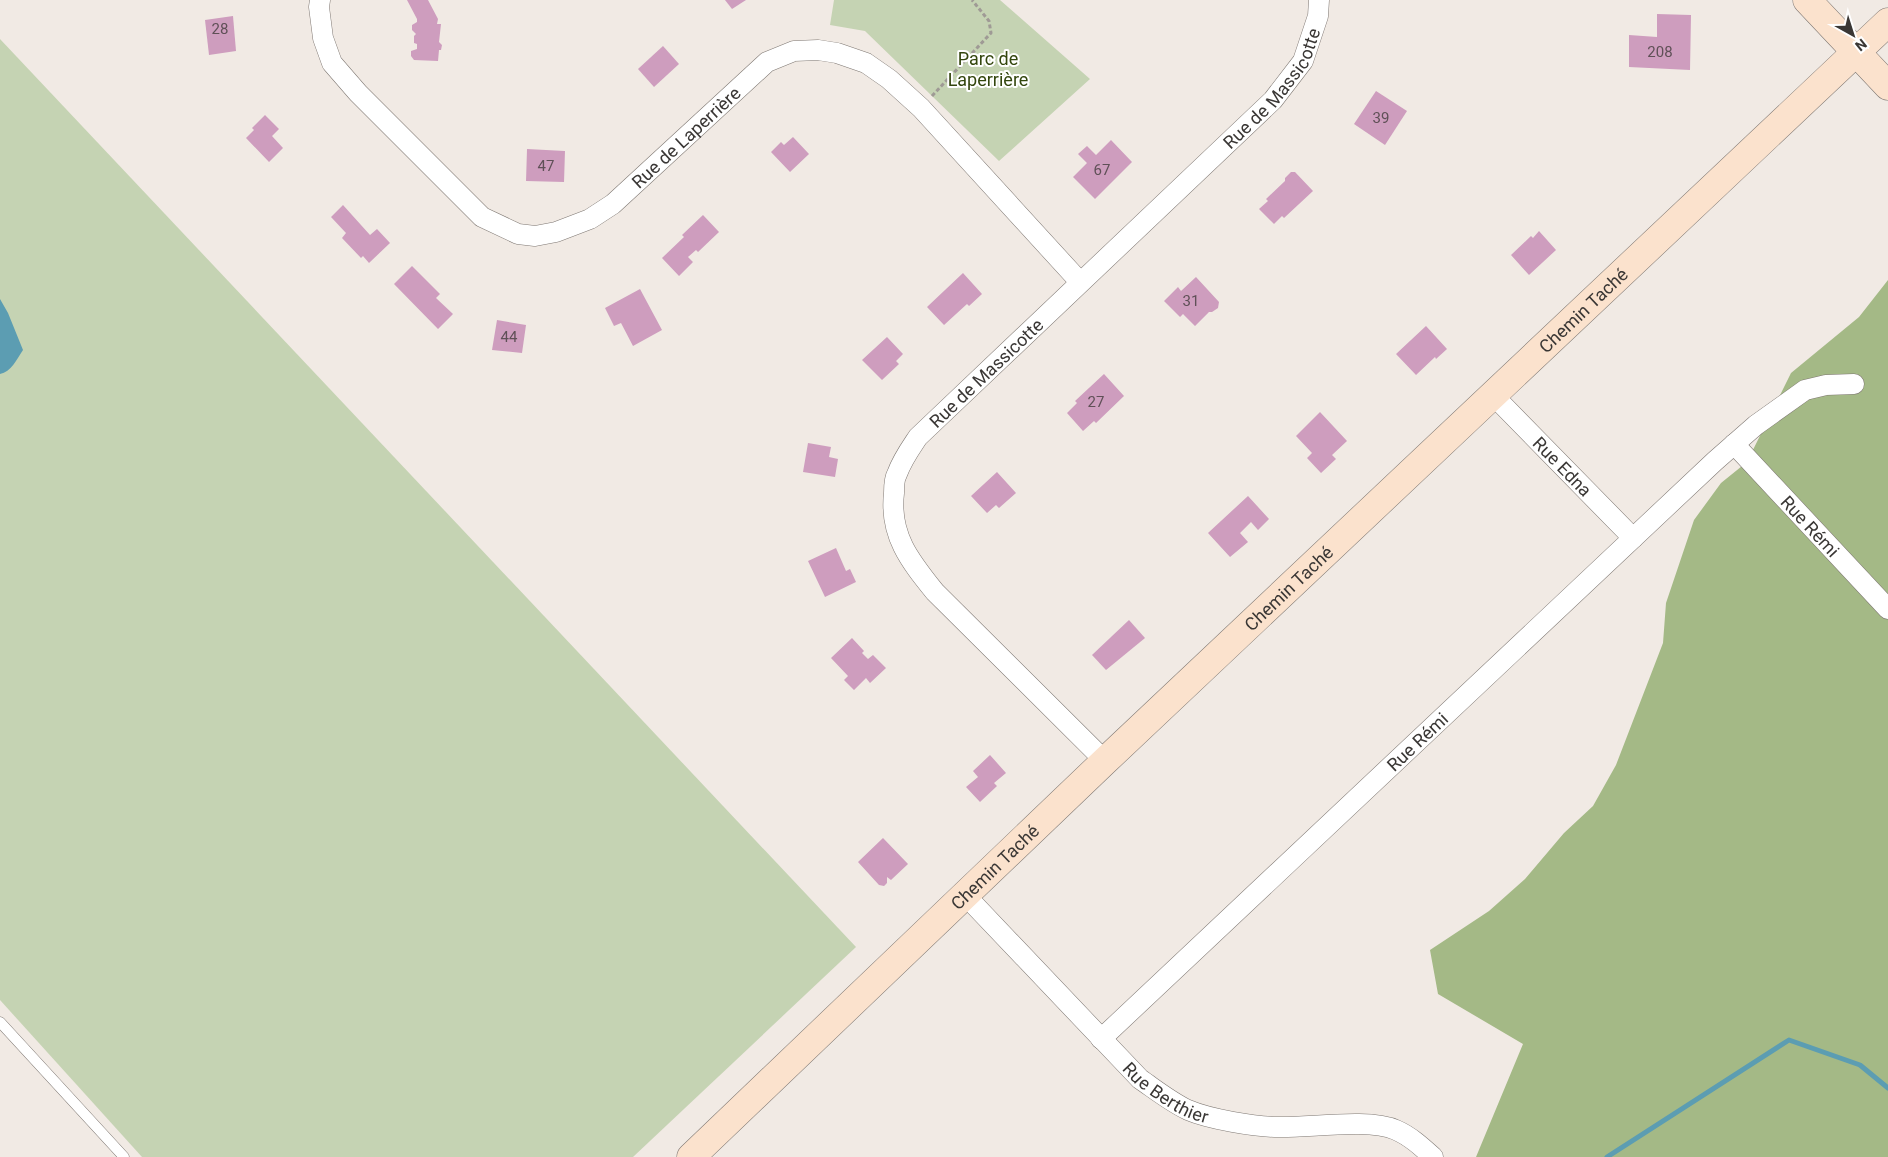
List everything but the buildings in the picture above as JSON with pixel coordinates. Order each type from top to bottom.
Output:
[{"type":"street","name":"Rue de Laperrière","points":[[320,0],[319,7],[323,38],[332,63],[358,93],[482,217],[518,234],[536,236],[556,232],[590,219],[613,204],[767,62],[794,51],[818,50],[837,53],[866,63],[889,79],[921,108],[1080,282]]},
{"type":"street","name":"Rue de Massicotte","points":[[1105,761],[935,592],[914,566],[897,537],[892,509],[896,476],[906,455],[918,437],[1273,100],[1303,61],[1318,16],[1319,0]]},
{"type":"street","points":[[1807,0],[1888,86]]},
{"type":"street","name":"Chemin Taché","points":[[691,1157],[1492,394],[1690,211],[1888,22]]},
{"type":"street","name":"Rue Rémi","points":[[1101,1039],[1734,444],[1776,410],[1805,390],[1826,385],[1854,384]]},
{"type":"street","name":"Rue Edna","points":[[1492,394],[1633,538]]},
{"type":"street","name":"Rue Rémi","points":[[1734,444],[1888,609]]},
{"type":"street","name":"Rue Berthier","points":[[966,896],[1140,1079],[1170,1100],[1190,1110],[1219,1119],[1276,1127],[1375,1125],[1396,1130],[1419,1144],[1433,1157]]},
{"type":"lane","points":[[0,1022],[124,1157]]},
{"type":"path","points":[[921,108],[991,33],[989,21],[972,0]]},
{"type":"green space","name":"Parc de Laperrière","points":[[834,0],[1000,0],[1090,79],[999,161],[865,31],[830,25]]},
{"type":"green space","points":[[0,39],[856,947],[633,1157],[142,1157],[0,1000]]},
{"type":"green space","points":[[1888,280],[1888,1157],[1476,1157],[1523,1044],[1438,994],[1430,950],[1489,911],[1525,879],[1564,833],[1593,806],[1616,765],[1663,643],[1666,603],[1694,520],[1721,483],[1747,462],[1791,373],[1859,317]]},
{"type":"water","points":[[0,299],[8,313],[23,350],[11,368],[0,374]]},
{"type":"waterway","points":[[1607,1157],[1789,1040],[1860,1065],[1888,1088]]}]
